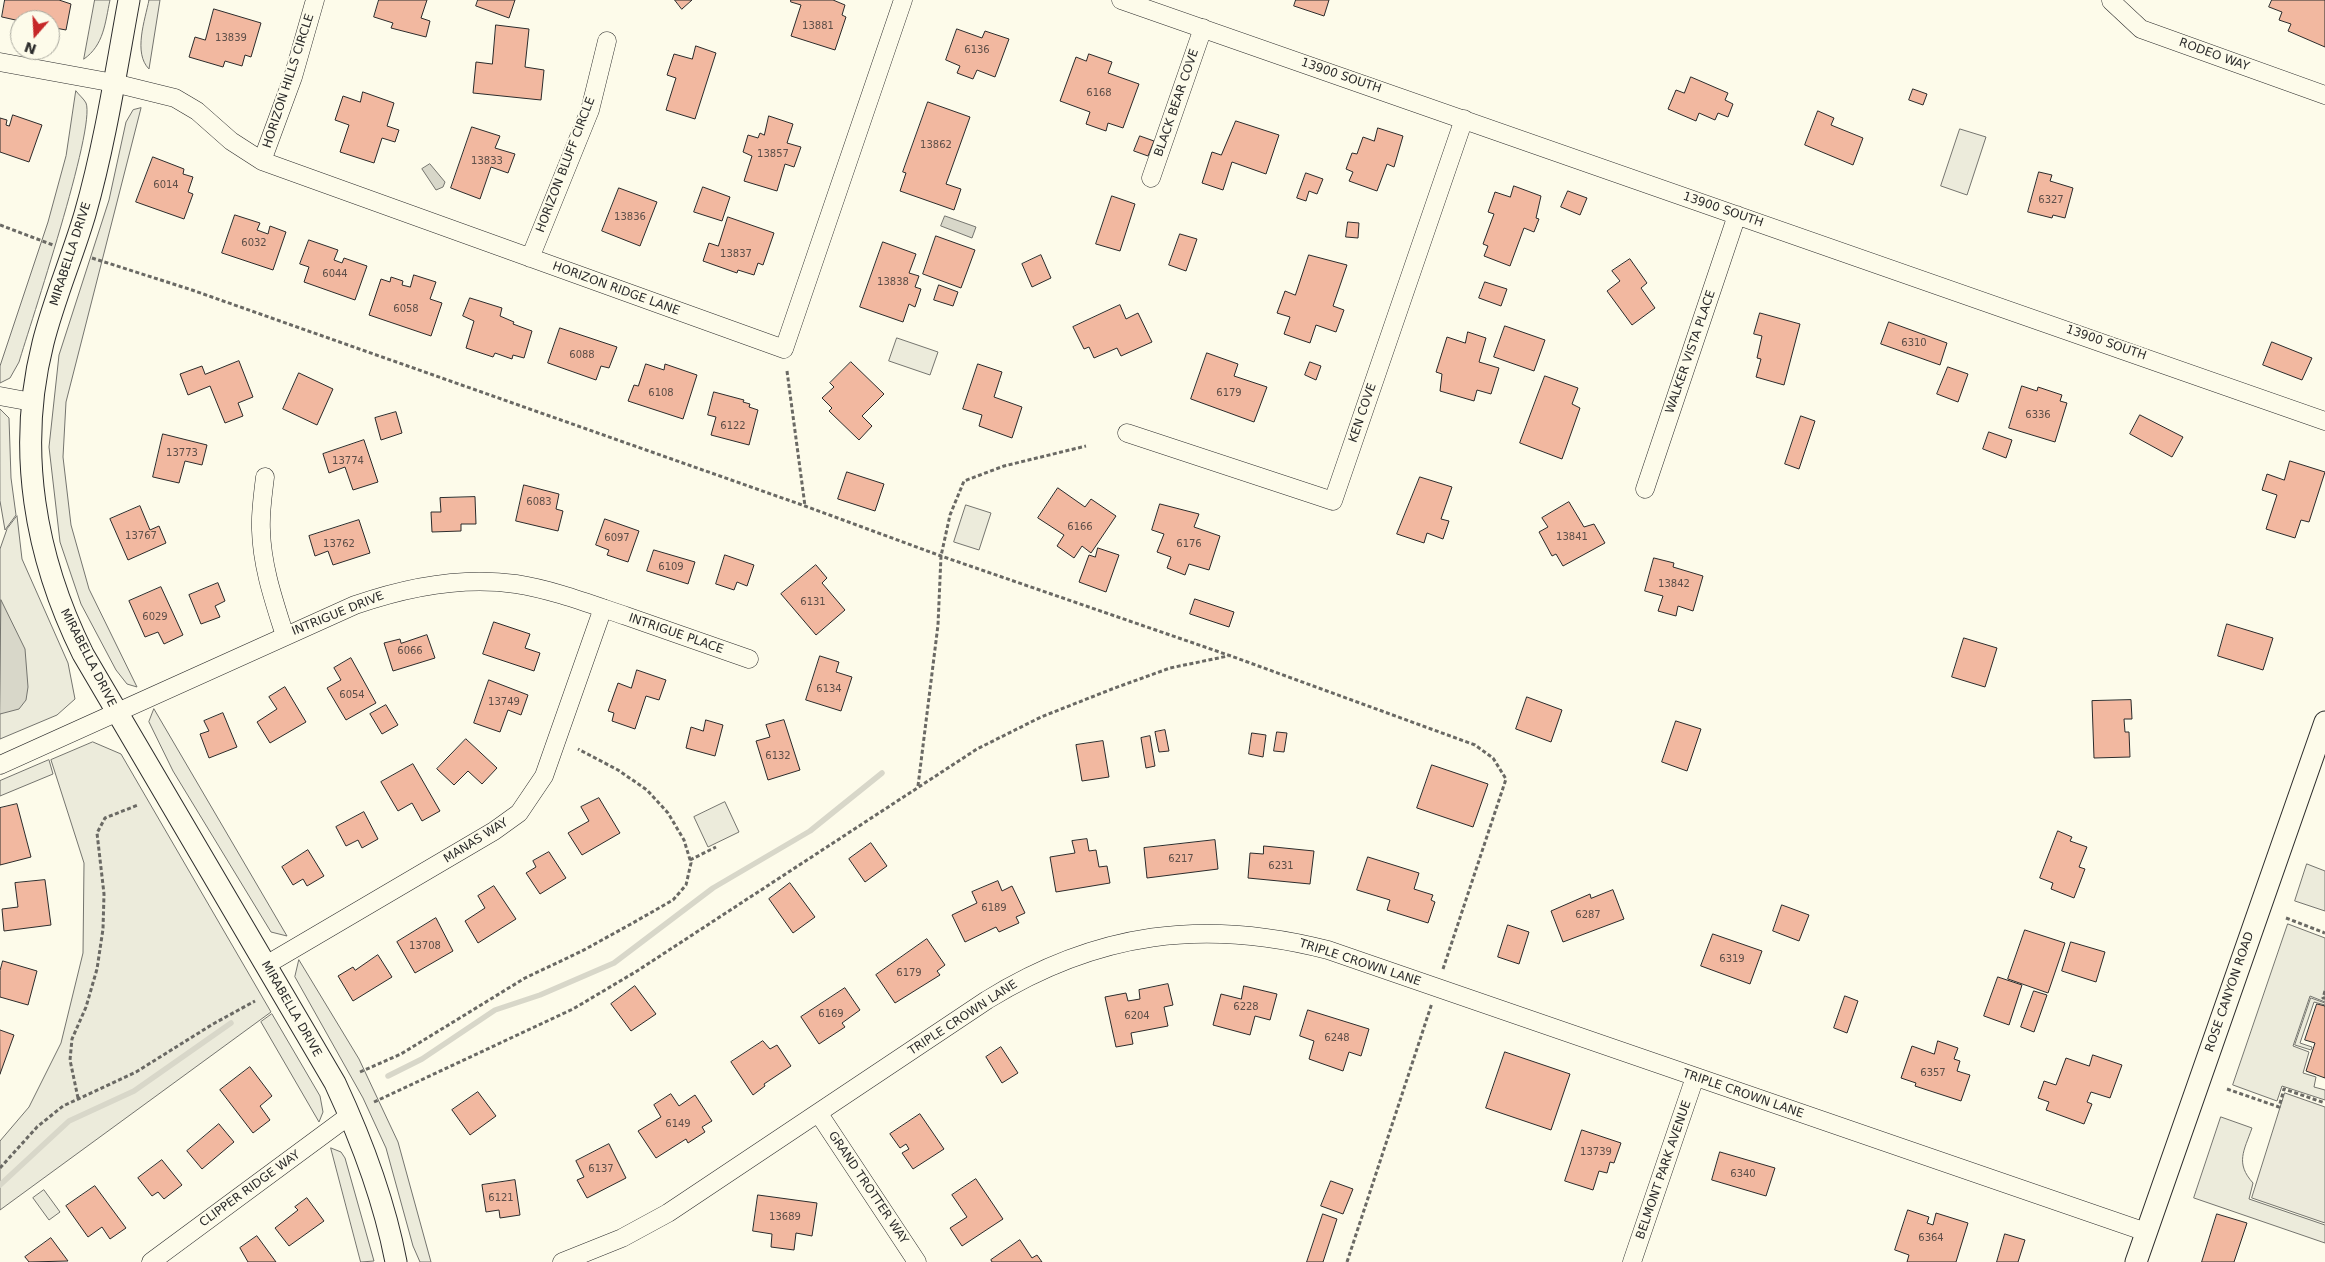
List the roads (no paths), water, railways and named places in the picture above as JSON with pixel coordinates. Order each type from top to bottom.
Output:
[{"type":"street","name":"MIRABELLA DRIVE","points":[[129,0],[93,183],[43,343],[32,402],[30,457],[34,501],[48,567],[70,627],[115,712],[335,1083],[375,1178],[396,1262]]},
{"type":"street","name":"HORIZON HILLS CIRCLE","points":[[262,162],[293,77],[316,0]]},
{"type":"street","name":"HORIZON RIDGE LANE","points":[[0,62],[114,83],[174,98],[198,111],[231,141],[262,162],[784,348],[903,0]]},
{"type":"street","name":"13900 SOUTH","points":[[1121,0],[2325,421]]},
{"type":"street","name":"RODEO WAY","points":[[2111,1],[2141,29],[2325,95]]},
{"type":"street","name":"BLACK BEAR COVE","points":[[1151,178],[1203,28]]},
{"type":"street","name":"HORIZON BLUFF CIRCLE","points":[[530,258],[590,110],[607,41]]},
{"type":"street","name":"KEN COVE","points":[[1126,433],[1333,501],[1464,119]]},
{"type":"street","name":"WALKER VISTA PLACE","points":[[1645,488],[1737,215]]},
{"type":"street","points":[[0,396],[32,402]]},
{"type":"street","points":[[265,476],[260,524],[263,554],[272,595],[285,636]]},
{"type":"street","name":"INTRIGUE DRIVE","points":[[0,765],[356,604],[386,594],[451,582],[515,584],[603,608]]},
{"type":"street","name":"INTRIGUE PLACE","points":[[603,608],[748,659]]},
{"type":"street","name":"MANAS WAY","points":[[266,965],[494,831],[519,813],[537,789],[550,764],[603,608]]},
{"type":"street","name":"ROSE CANYON ROAD","points":[[2136,1262],[2325,722]]},
{"type":"street","name":"TRIPLE CROWN LANE","points":[[562,1262],[598,1249],[646,1226],[818,1114],[987,1000],[1030,975],[1086,953],[1120,943],[1190,933],[1260,936],[1328,950],[2146,1232]]},
{"type":"street","name":"BELMONT PARK AVENUE","points":[[1632,1262],[1696,1077]]},
{"type":"street","name":"GRAND TROTTER WAY","points":[[818,1114],[917,1262]]},
{"type":"street","name":"CLIPPER RIDGE WAY","points":[[151,1262],[350,1116]]},
{"type":"waterway","points":[[388,1076],[422,1059],[495,1010],[540,995],[614,963],[713,888],[810,831],[882,773]]},
{"type":"waterway","points":[[0,1185],[69,1121],[134,1091],[231,1023]]}]
